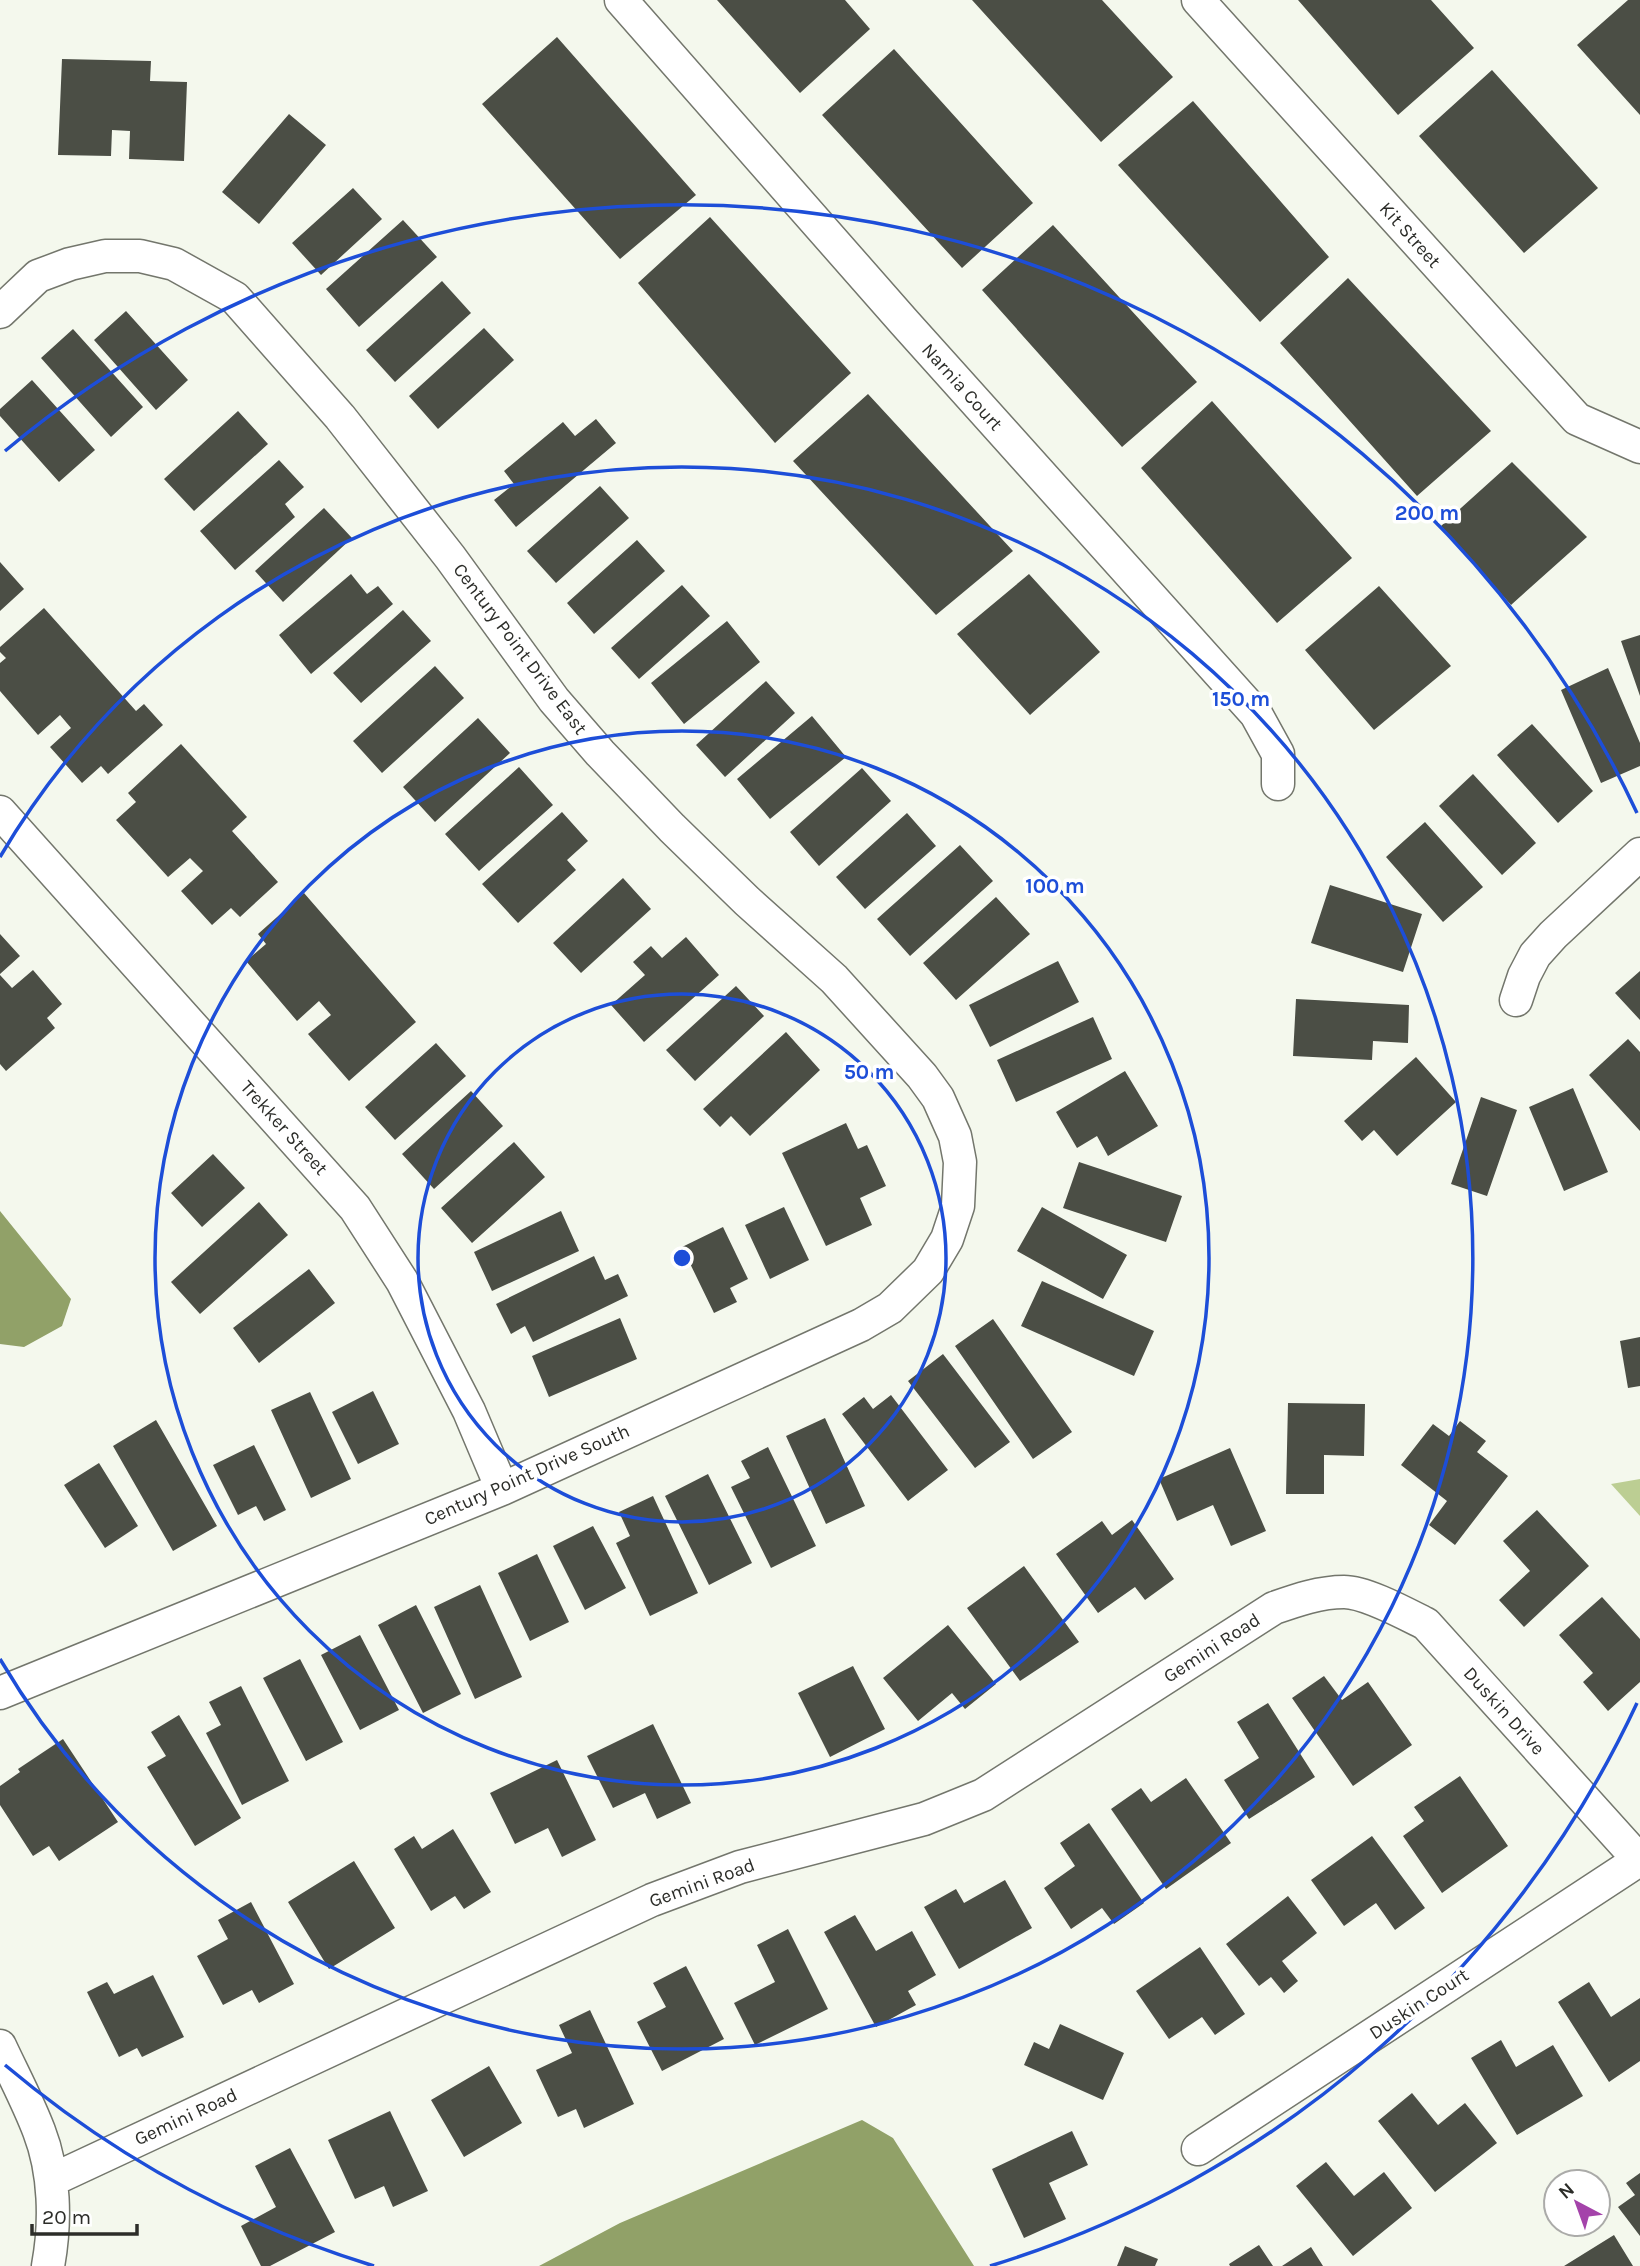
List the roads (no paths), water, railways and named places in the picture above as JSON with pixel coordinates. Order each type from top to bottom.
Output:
[{"type":"street","name":"Narnia Court","points":[[621,0],[1256,715],[1278,754],[1278,785]]},
{"type":"street","name":"Kit Street","points":[[1198,0],[1577,419],[1640,447]]},
{"type":"street","name":"Century Point Drive East","points":[[0,313],[38,276],[70,264],[105,256],[140,256],[174,264],[234,298],[340,417],[450,557],[554,700],[600,753],[747,901],[834,978],[922,1076],[939,1098],[955,1136],[960,1161]]},
{"type":"street","name":"Trekker Street","points":[[0,812],[355,1208],[402,1282],[469,1411],[493,1462],[502,1489]]},
{"type":"street","points":[[1516,1000],[1535,955],[1640,854]]},
{"type":"street","name":"Century Point Drive South","points":[[0,1693],[502,1489],[860,1325],[890,1308],[928,1271],[947,1239],[958,1206],[960,1161]]},
{"type":"street","name":"Duskin Drive","points":[[1347,1591],[1382,1603],[1426,1624],[1639,1861]]},
{"type":"street","name":"Gemini Road","points":[[52,2180],[652,1900],[740,1867],[924,1819],[984,1795],[1274,1608],[1313,1595],[1347,1591]]},
{"type":"street","name":"Duskin Court","points":[[1198,2149],[1639,1861]]},
{"type":"street","points":[[0,2046],[40,2132],[52,2180],[51,2248],[48,2266]]}]
